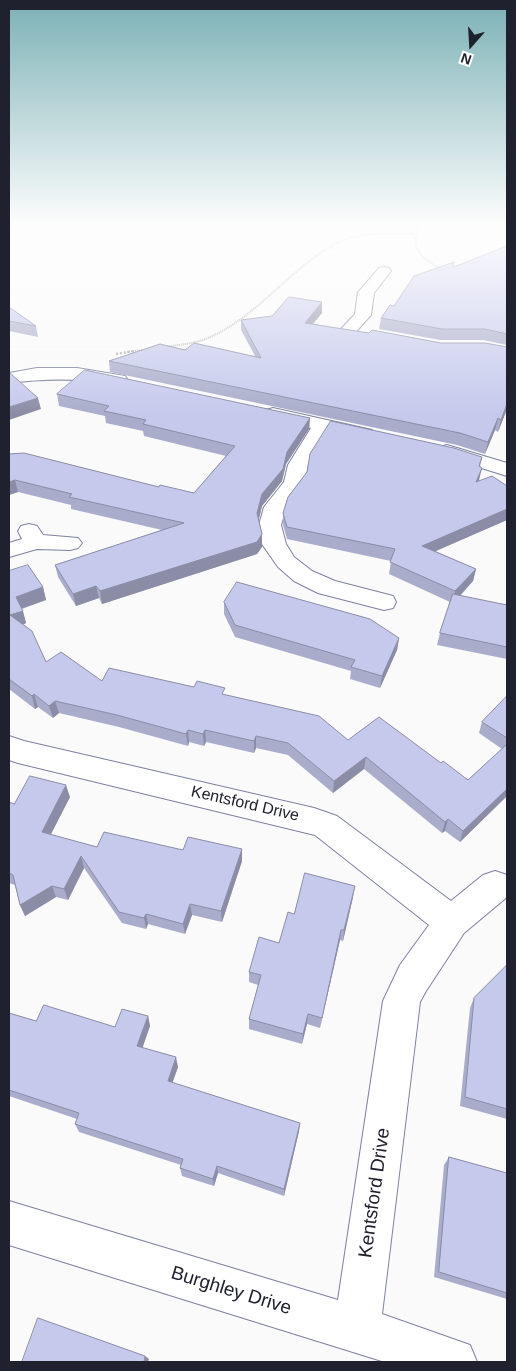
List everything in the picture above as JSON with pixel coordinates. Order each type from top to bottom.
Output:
[{"type":"street","points":[[348,330],[363,315],[366,292],[373,287]]},
{"type":"street","points":[[331,327],[366,334]]},
{"type":"street","points":[[9,378],[44,373],[77,372],[141,385]]},
{"type":"street","points":[[256,410],[380,437]]},
{"type":"street","points":[[323,425],[298,465],[294,483],[276,507],[270,525],[274,544],[286,562],[303,576],[327,587],[349,585],[384,602]]},
{"type":"street","points":[[428,447],[505,467]]},
{"type":"street","points":[[9,550],[32,537],[70,543]]},
{"type":"street","name":"Kentsford Drive","points":[[9,747],[18,751],[314,820],[326,825],[452,922]]},
{"type":"street","name":"Kentsford Drive","points":[[356,1329],[402,1001],[413,978],[452,922],[495,886]]},
{"type":"street","name":"Burghley Drive","points":[[9,1223],[356,1329],[453,1362]]},
{"type":"path","points":[[158,348],[197,342],[235,323],[277,287]]},
{"type":"path","points":[[111,355],[149,349]]},
{"type":"building","points":[[407,287],[507,287],[507,334],[485,329],[442,329],[381,318],[390,305],[394,306]]},
{"type":"building","points":[[289,297],[322,302],[305,323],[369,333],[372,330],[441,343],[485,343],[507,347],[507,404],[501,420],[498,418],[488,442],[460,433],[109,361],[160,344],[185,350],[194,343],[261,358],[241,320],[272,316]]},
{"type":"building","points":[[9,307],[36,326],[9,321]]},
{"type":"building","points":[[85,370],[310,418],[287,452],[283,469],[262,494],[257,513],[262,534],[257,542],[100,591],[96,586],[73,594],[55,565],[184,523],[69,497],[72,494],[15,480],[9,482],[9,454],[24,453],[159,487],[160,485],[194,493],[235,446],[143,424],[146,420],[104,411],[109,406],[57,394]]},
{"type":"building","points":[[10,373],[38,398],[9,407]]},
{"type":"building","points":[[331,421],[454,448],[482,457],[479,466],[482,468],[476,482],[492,476],[507,486],[507,509],[422,546],[476,569],[455,591],[390,562],[395,549],[287,527],[283,513],[288,497],[307,472],[310,454]]},
{"type":"building","points":[[28,565],[43,587],[16,597],[23,611],[10,615],[32,631],[46,662],[61,652],[102,681],[109,668],[194,687],[197,681],[225,688],[222,694],[319,716],[348,740],[379,717],[441,763],[443,761],[468,780],[507,744],[507,789],[463,831],[448,819],[445,822],[366,757],[334,781],[288,743],[256,736],[254,741],[205,730],[203,734],[188,730],[186,734],[117,715],[55,701],[49,706],[34,694],[32,696],[9,679],[9,571]]},
{"type":"building","points":[[237,582],[370,619],[399,638],[382,676],[351,667],[355,660],[235,625],[224,602]]},
{"type":"building","points":[[453,594],[507,605],[507,647],[440,633]]},
{"type":"building","points":[[507,696],[507,738],[482,722]]},
{"type":"building","points":[[30,776],[66,785],[42,832],[97,847],[104,832],[183,850],[188,837],[242,849],[221,911],[190,904],[183,924],[146,914],[144,918],[119,912],[81,856],[64,889],[52,886],[20,905],[13,875],[9,873],[9,802],[14,804]]},
{"type":"building","points":[[305,873],[355,886],[344,930],[341,930],[322,1018],[308,1014],[303,1034],[249,1019],[261,975],[249,972],[259,937],[279,943],[288,912],[294,914]]},
{"type":"building","points":[[507,965],[507,1109],[465,1097],[474,998]]},
{"type":"building","points":[[44,1005],[115,1027],[122,1009],[148,1016],[137,1046],[176,1057],[168,1081],[300,1123],[284,1189],[217,1166],[213,1179],[180,1168],[183,1159],[75,1124],[79,1113],[9,1090],[9,1013],[36,1021]]},
{"type":"building","points":[[449,1157],[507,1173],[507,1293],[439,1272]]},
{"type":"building","points":[[38,1318],[145,1356],[144,1362],[22,1362]]}]
